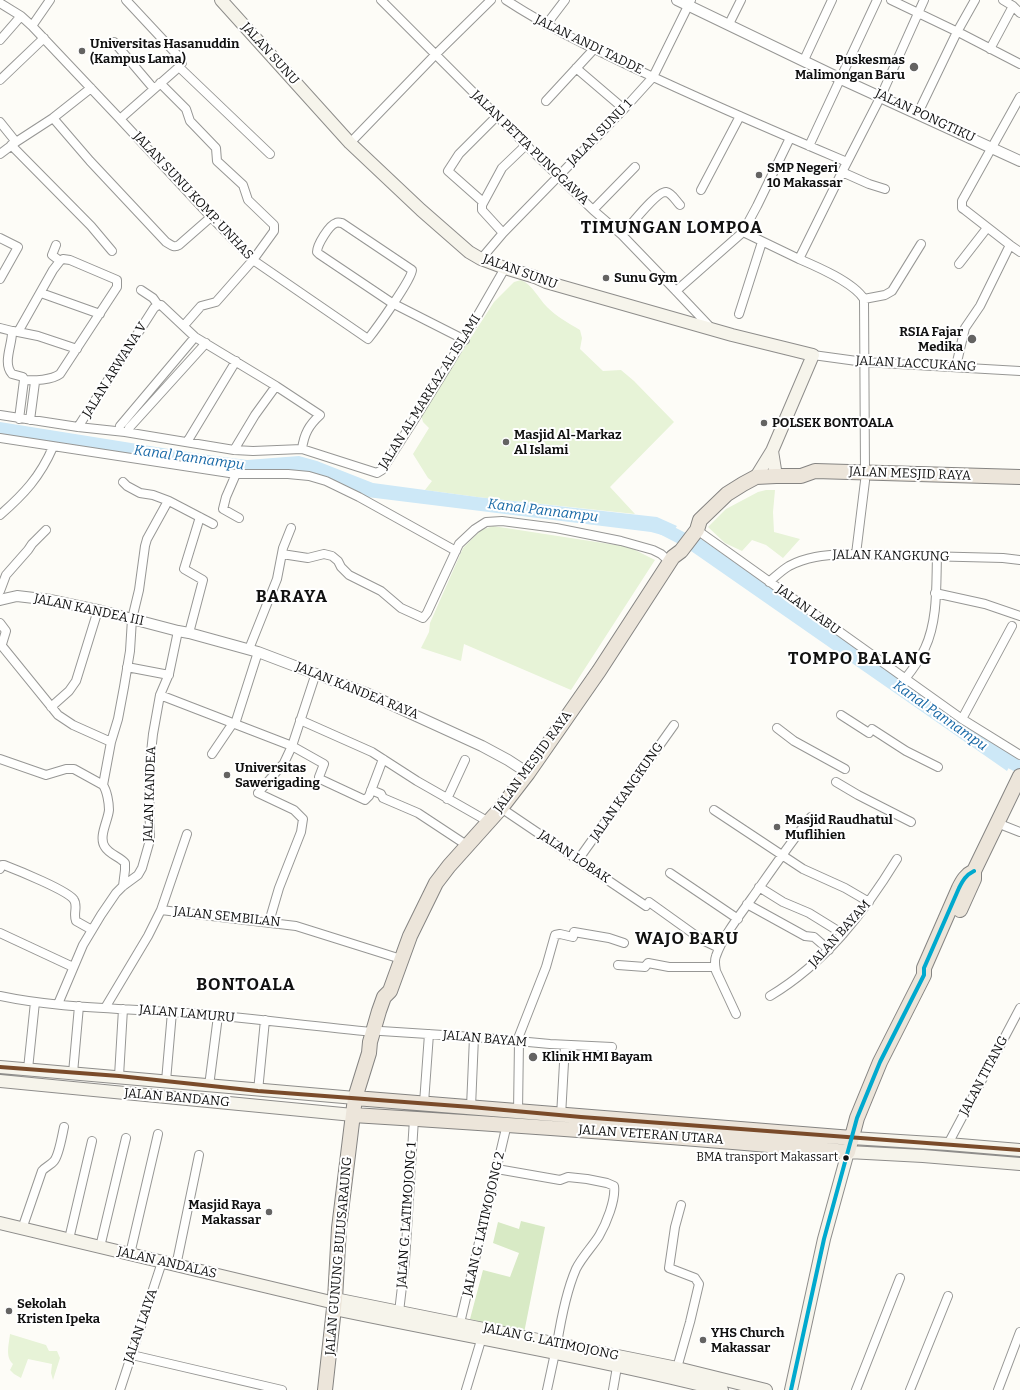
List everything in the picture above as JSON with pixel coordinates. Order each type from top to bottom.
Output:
[{"type":"highway","name":"JALAN MESJID RAYA","points":[[355,1098],[369,1053],[370,1042],[377,1032],[384,997],[390,991],[416,922],[436,883],[449,866],[501,808],[528,773],[599,671],[685,540],[727,494],[756,477],[801,476],[815,470],[865,477],[1001,481],[1020,486]]},
{"type":"highway","name":"JALAN MESJID RAYA","points":[[1001,481],[1020,477]]},
{"type":"highway","points":[[848,1152],[857,1118],[880,1062],[924,975],[924,968],[959,888],[964,878],[974,871],[1019,779]]},
{"type":"highway","name":"JALAN VETERAN UTARA","points":[[355,1098],[561,1116],[580,1124]]},
{"type":"highway","name":"JALAN GUNUNG BULUSARAUNG","points":[[325,1390],[335,1303],[339,1228],[355,1098]]},
{"type":"highway","name":"JALAN VETERAN UTARA","points":[[353,1115],[507,1124],[580,1124],[715,1133],[852,1138]]},
{"type":"highway","name":"JALAN VETERAN UTARA","points":[[715,1133],[848,1152]]},
{"type":"main road","name":"JALAN SUNU","points":[[221,0],[350,143],[421,210],[469,252],[481,259],[546,282],[713,330],[813,355]]},
{"type":"main road","points":[[756,477],[772,451],[813,355]]},
{"type":"main road","points":[[772,451],[776,476]]},
{"type":"main road","name":"JALAN BANDANG","points":[[0,1067],[119,1076],[258,1091],[355,1098]]},
{"type":"main road","points":[[102,1091],[103,1075]]},
{"type":"main road","name":"JALAN BANDANG","points":[[0,1081],[353,1115]]},
{"type":"main road","name":"JALAN VETERAN UTARA","points":[[852,1138],[1020,1150]]},
{"type":"main road","points":[[791,1390],[824,1239],[848,1152]]},
{"type":"main road","name":"JALAN VETERAN UTARA","points":[[848,1152],[923,1156],[1020,1164]]},
{"type":"main road","name":"JALAN ANDALAS","points":[[0,1223],[335,1303]]},
{"type":"main road","name":"JALAN G. LATIMOJONG","points":[[335,1303],[399,1312],[460,1323],[556,1348],[618,1361],[722,1390]]},
{"type":"main road","name":"JALAN G. LATIMOJONG","points":[[335,1303],[482,1337],[556,1348]]},
{"type":"main road","name":"JALAN G. LATIMOJONG","points":[[618,1361],[677,1368],[766,1390]]},
{"type":"street","points":[[32,26],[50,0]]},
{"type":"street","points":[[126,0],[181,64],[270,154]]},
{"type":"street","name":"JALAN PETTA PUNGGAWA","points":[[381,0],[526,145],[593,210],[622,235],[713,330]]},
{"type":"street","points":[[350,143],[435,55],[491,0]]},
{"type":"street","name":"JALAN ANDI TADDE","points":[[506,0],[546,25],[652,77],[847,162]]},
{"type":"street","points":[[546,25],[565,0]]},
{"type":"street","name":"JALAN PONGTIKU","points":[[677,0],[690,3],[729,24],[841,79],[881,96],[1020,161]]},
{"type":"street","points":[[729,24],[741,0]]},
{"type":"street","points":[[804,60],[832,0]]},
{"type":"street","points":[[809,146],[877,0]]},
{"type":"street","points":[[891,0],[918,12],[1020,64]]},
{"type":"street","points":[[799,259],[881,96],[924,0]]},
{"type":"street","points":[[918,113],[974,0]]},
{"type":"street","points":[[1003,0],[1013,6],[1020,13]]},
{"type":"street","name":"JALAN SUNU KOMP. UNHAS","points":[[0,3],[21,16],[44,38],[211,218],[253,260],[368,339],[392,303]]},
{"type":"street","name":"JALAN SUNU 1","points":[[481,259],[503,233],[624,109],[652,77],[690,3]]},
{"type":"street","points":[[990,49],[1013,6]]},
{"type":"street","points":[[0,40],[21,16]]},
{"type":"street","points":[[0,80],[44,38]]},
{"type":"street","points":[[114,42],[157,86],[186,110],[190,121],[214,145],[217,150],[217,161],[243,185],[248,200],[274,225],[274,231],[253,260],[216,302],[201,306],[188,322]]},
{"type":"street","points":[[546,101],[594,49]]},
{"type":"street","points":[[120,119],[181,64]]},
{"type":"street","points":[[576,68],[624,109]]},
{"type":"street","points":[[0,154],[53,118],[91,88]]},
{"type":"street","points":[[1020,97],[962,201],[965,210],[1020,252]]},
{"type":"street","points":[[483,202],[448,171],[459,154],[497,116]]},
{"type":"street","points":[[701,190],[740,116]]},
{"type":"street","points":[[53,118],[90,161],[166,242],[172,246],[179,245],[211,218]]},
{"type":"street","points":[[0,122],[13,144],[91,226],[112,251]]},
{"type":"street","points":[[676,290],[743,232],[790,138]]},
{"type":"street","points":[[503,233],[481,208],[502,168],[526,145]]},
{"type":"street","points":[[593,210],[635,168]]},
{"type":"street","points":[[842,172],[869,184],[885,189]]},
{"type":"street","points":[[622,235],[661,193],[666,192],[670,194],[680,205]]},
{"type":"street","points":[[392,303],[411,277],[413,272],[411,269],[342,223],[336,222],[331,225],[318,246],[317,252],[319,254],[392,303],[465,340]]},
{"type":"street","points":[[959,264],[987,228]]},
{"type":"street","points":[[743,232],[852,286],[864,299],[865,477],[856,554]]},
{"type":"street","points":[[0,238],[18,247],[0,279]]},
{"type":"street","points":[[739,314],[762,242]]},
{"type":"street","points":[[864,299],[885,295],[892,291],[921,244]]},
{"type":"street","points":[[56,245],[52,255],[60,261]]},
{"type":"street","points":[[956,366],[965,328],[980,306],[1010,245]]},
{"type":"street","points":[[19,419],[24,380],[21,375],[12,374],[9,369],[10,349],[13,335],[60,261],[66,259],[118,280],[117,288],[60,374],[56,378],[41,379],[34,382],[24,380]]},
{"type":"street","name":"JALAN AL MARKAZ AL ISLAMI","points":[[0,416],[115,431],[234,450],[253,451],[302,449],[374,473],[380,473],[465,340],[505,268]]},
{"type":"street","points":[[141,290],[153,298],[158,305],[164,307],[196,337],[320,415],[307,429],[302,449]]},
{"type":"street","points":[[41,293],[100,314]]},
{"type":"street","name":"JALAN ARWANA V","points":[[78,427],[151,312],[158,305]]},
{"type":"street","points":[[0,328],[38,336],[77,349]]},
{"type":"street","points":[[120,426],[196,337]]},
{"type":"street","points":[[129,428],[206,343]]},
{"type":"street","name":"JALAN LACCUKANG","points":[[813,355],[864,362],[956,366],[1020,371]]},
{"type":"street","points":[[187,442],[236,361]]},
{"type":"street","points":[[30,420],[34,382]]},
{"type":"street","points":[[234,450],[255,415],[276,386]]},
{"type":"street","points":[[0,438],[236,474],[298,475],[326,481],[360,497],[456,551]]},
{"type":"street","points":[[0,515],[21,497],[32,484],[43,468],[53,447]]},
{"type":"street","points":[[236,474],[222,510],[239,518]]},
{"type":"street","points":[[123,482],[127,486],[168,501],[213,524]]},
{"type":"street","points":[[123,886],[125,863],[106,849],[103,842],[109,810],[103,785],[111,742],[120,710],[132,619],[139,590],[145,546],[151,531],[168,501]]},
{"type":"street","points":[[189,633],[203,580],[184,569],[200,517]]},
{"type":"street","name":"JALAN LABU","points":[[282,554],[308,558],[329,554],[338,561],[341,567],[350,575],[381,591],[401,608],[423,618],[427,613],[456,551],[465,538],[486,522],[502,521],[556,528],[632,544],[661,554],[685,540],[769,582],[962,719],[1020,755]]},
{"type":"street","points":[[212,754],[234,723],[253,650],[277,579],[282,554],[291,528]]},
{"type":"street","points":[[0,591],[6,575],[46,530]]},
{"type":"street","name":"JALAN KANGKUNG","points":[[769,582],[788,567],[810,557],[844,554],[1003,558],[1020,560]]},
{"type":"street","points":[[905,679],[920,659],[929,638],[934,615],[937,556]]},
{"type":"street","points":[[935,593],[985,604],[1020,616]]},
{"type":"street","name":"JALAN KANDEA III","points":[[0,600],[17,596],[29,597],[98,610],[178,631]]},
{"type":"street","points":[[51,707],[69,691],[76,681],[98,610]]},
{"type":"street","points":[[0,623],[6,631],[2,646],[58,715],[73,725],[111,742]]},
{"type":"street","points":[[962,719],[1012,626]]},
{"type":"street","name":"JALAN KANDEA RAYA","points":[[178,631],[253,650],[366,693],[463,737],[508,760],[528,773]]},
{"type":"street","name":"JALAN KANDEA","points":[[58,1004],[83,945],[110,900],[123,886],[141,872],[149,843],[150,831],[149,760],[160,695],[168,675],[178,631]]},
{"type":"street","points":[[127,666],[168,675]]},
{"type":"street","points":[[269,922],[279,888],[301,832],[304,819],[299,813],[258,793],[282,767],[292,746],[316,673]]},
{"type":"street","points":[[160,695],[292,746],[324,764],[319,777],[324,781],[365,800],[368,798],[372,790],[383,759]]},
{"type":"street","points":[[841,715],[938,767]]},
{"type":"street","points":[[300,720],[383,759],[447,799],[489,822]]},
{"type":"street","name":"JALAN KANGKUNG","points":[[578,860],[674,724]]},
{"type":"street","points":[[777,728],[794,741],[845,769]]},
{"type":"street","points":[[0,759],[46,775],[66,769],[74,770],[103,785]]},
{"type":"street","points":[[447,799],[465,760]]},
{"type":"street","points":[[836,782],[911,822]]},
{"type":"street","points":[[372,790],[381,794],[383,798],[418,813],[468,846]]},
{"type":"street","name":"JALAN LOBAK","points":[[501,808],[702,940],[719,948]]},
{"type":"street","points":[[714,810],[803,869],[845,888],[869,902]]},
{"type":"street","points":[[736,1014],[715,967],[719,948],[759,887],[812,817]]},
{"type":"street","points":[[997,822],[1020,832]]},
{"type":"street","points":[[161,910],[188,834]]},
{"type":"street","name":"JALAN BAYAM","points":[[770,996],[806,972],[829,950],[869,902],[897,859]]},
{"type":"street","points":[[0,869],[2,865],[4,865],[44,882],[72,898],[76,905],[76,921],[92,930]]},
{"type":"street","points":[[670,873],[738,919]]},
{"type":"street","points":[[759,887],[783,902],[809,913],[843,934]]},
{"type":"street","points":[[747,904],[805,936],[814,937],[829,950]]},
{"type":"street","name":"JALAN SEMBILAN","points":[[105,1008],[145,941],[161,910],[269,922],[309,929],[401,959]]},
{"type":"street","points":[[518,1112],[518,1041],[546,967],[555,935],[560,934],[573,937],[574,932],[609,938],[624,943]]},
{"type":"street","points":[[0,933],[73,967]]},
{"type":"street","points":[[618,965],[645,967],[648,963],[669,967],[715,967]]},
{"type":"street","name":"JALAN LAMURU","points":[[0,996],[35,1002],[265,1020],[377,1032]]},
{"type":"street","points":[[28,1069],[35,1002]]},
{"type":"street","points":[[73,1073],[79,1006]]},
{"type":"street","name":"JALAN TITANG","points":[[948,1144],[1020,1008]]},
{"type":"street","points":[[119,1076],[123,1009]]},
{"type":"street","points":[[166,1081],[172,1012]]},
{"type":"street","points":[[209,1086],[218,1016]]},
{"type":"street","points":[[258,1091],[265,1020]]},
{"type":"street","name":"JALAN BAYAM","points":[[377,1032],[474,1037],[565,1045],[612,1046]]},
{"type":"street","points":[[424,1103],[429,1034]]},
{"type":"street","points":[[471,1107],[474,1037]]},
{"type":"street","points":[[561,1116],[565,1045]]},
{"type":"street","name":"JALAN G. LATIMOJONG 1","points":[[399,1312],[405,1261],[414,1119]]},
{"type":"street","name":"JALAN G. LATIMOJONG 2","points":[[460,1323],[507,1124]]},
{"type":"street","points":[[22,1229],[42,1171],[54,1162],[64,1127]]},
{"type":"street","points":[[130,1254],[158,1134]]},
{"type":"street","points":[[100,1247],[126,1138]]},
{"type":"street","points":[[69,1239],[92,1141]]},
{"type":"street","points":[[176,1266],[198,1154]]},
{"type":"street","points":[[497,1169],[560,1180],[568,1177],[587,1179],[614,1186],[614,1198],[600,1234],[580,1262],[573,1276],[562,1317],[547,1390]]},
{"type":"street","points":[[677,1368],[699,1284],[695,1278],[669,1268],[675,1227],[681,1204]]},
{"type":"street","name":"JALAN LAIYA","points":[[120,1390],[162,1262]]},
{"type":"street","points":[[856,1390],[900,1278]]},
{"type":"street","points":[[910,1390],[948,1296]]},
{"type":"street","points":[[998,1390],[1020,1332]]},
{"type":"street","points":[[466,1390],[482,1337]]},
{"type":"street","points":[[132,1355],[277,1390]]},
{"type":"street","points":[[613,1390],[618,1361]]},
{"type":"green space","points":[[521,280],[532,288],[551,310],[580,330],[582,338],[580,349],[603,371],[621,370],[634,381],[674,422],[610,487],[635,514],[425,490],[432,481],[428,478],[413,454],[429,428],[423,422],[421,415],[494,302],[514,282]]},
{"type":"green space","points":[[775,490],[773,512],[774,532],[800,539],[783,558],[766,545],[752,540],[742,551],[725,543],[708,527],[726,509],[758,492]]},
{"type":"green space","points":[[493,526],[629,547],[655,560],[571,690],[464,644],[461,661],[421,648],[429,632],[430,623],[463,548],[481,530]]},
{"type":"green space","points":[[521,1221],[545,1227],[524,1333],[470,1319],[483,1270],[510,1277],[519,1253],[493,1243],[498,1222],[519,1229]]},
{"type":"green space","points":[[10,1334],[46,1345],[49,1351],[57,1351],[60,1358],[53,1380],[51,1373],[52,1364],[28,1359],[21,1378],[10,1370],[13,1364],[8,1354]]},
{"type":"water","points":[[0,422],[200,454],[247,460],[299,456],[317,461],[373,483],[477,497],[657,517],[677,526],[669,537],[651,532],[367,497],[327,481],[239,474],[0,436]]},
{"type":"water","points":[[700,538],[984,738],[1015,755],[1007,771],[691,551]]},
{"type":"waterway","name":"Kanal Pannampu","points":[[656,525],[697,546]]},
{"type":"waterway","name":"Kanal Pannampu","points":[[997,755],[1020,767]]},
{"type":"transit line","points":[[791,1390],[824,1239],[857,1118],[880,1062],[924,975],[924,968],[959,888],[965,878],[974,871]]},
{"type":"transit line","points":[[0,1067],[119,1076],[258,1091],[1020,1150]]},
{"type":"place","name":"Universitas Hasanuddin (Kampus Lama)","points":[[82,51]]},
{"type":"place","name":"Puskesmas Malimongan Baru","points":[[914,67]]},
{"type":"place","name":"SMP Negeri 10 Makassar","points":[[759,175]]},
{"type":"place","name":"Sunu Gym","points":[[606,278]]},
{"type":"place","name":"RSIA Fajar Medika","points":[[972,339]]},
{"type":"place","name":"POLSEK BONTOALA","points":[[764,423]]},
{"type":"place","name":"Masjid Al-Markaz Al Islami","points":[[506,442]]},
{"type":"place","name":"Universitas Sawerigading","points":[[227,775]]},
{"type":"place","name":"Masjid Raudhatul Muflihien","points":[[777,827]]},
{"type":"place","name":"Klinik HMI Bayam","points":[[533,1057]]},
{"type":"place","name":"BMA transport Makassart","points":[[846,1158]]},
{"type":"place","name":"Masjid Raya Makassar","points":[[269,1212]]},
{"type":"place","name":"Sekolah Kristen Ipeka","points":[[9,1311]]},
{"type":"place","name":"YHS Church Makassar","points":[[703,1340]]},
{"type":"district","name":"TIMUNGAN LOMPOA","points":[[672,228]]},
{"type":"district","name":"BARAYA","points":[[292,597]]},
{"type":"district","name":"TOMPO BALANG","points":[[860,659]]},
{"type":"district","name":"WAJO BARU","points":[[687,939]]},
{"type":"district","name":"BONTOALA","points":[[246,985]]}]
